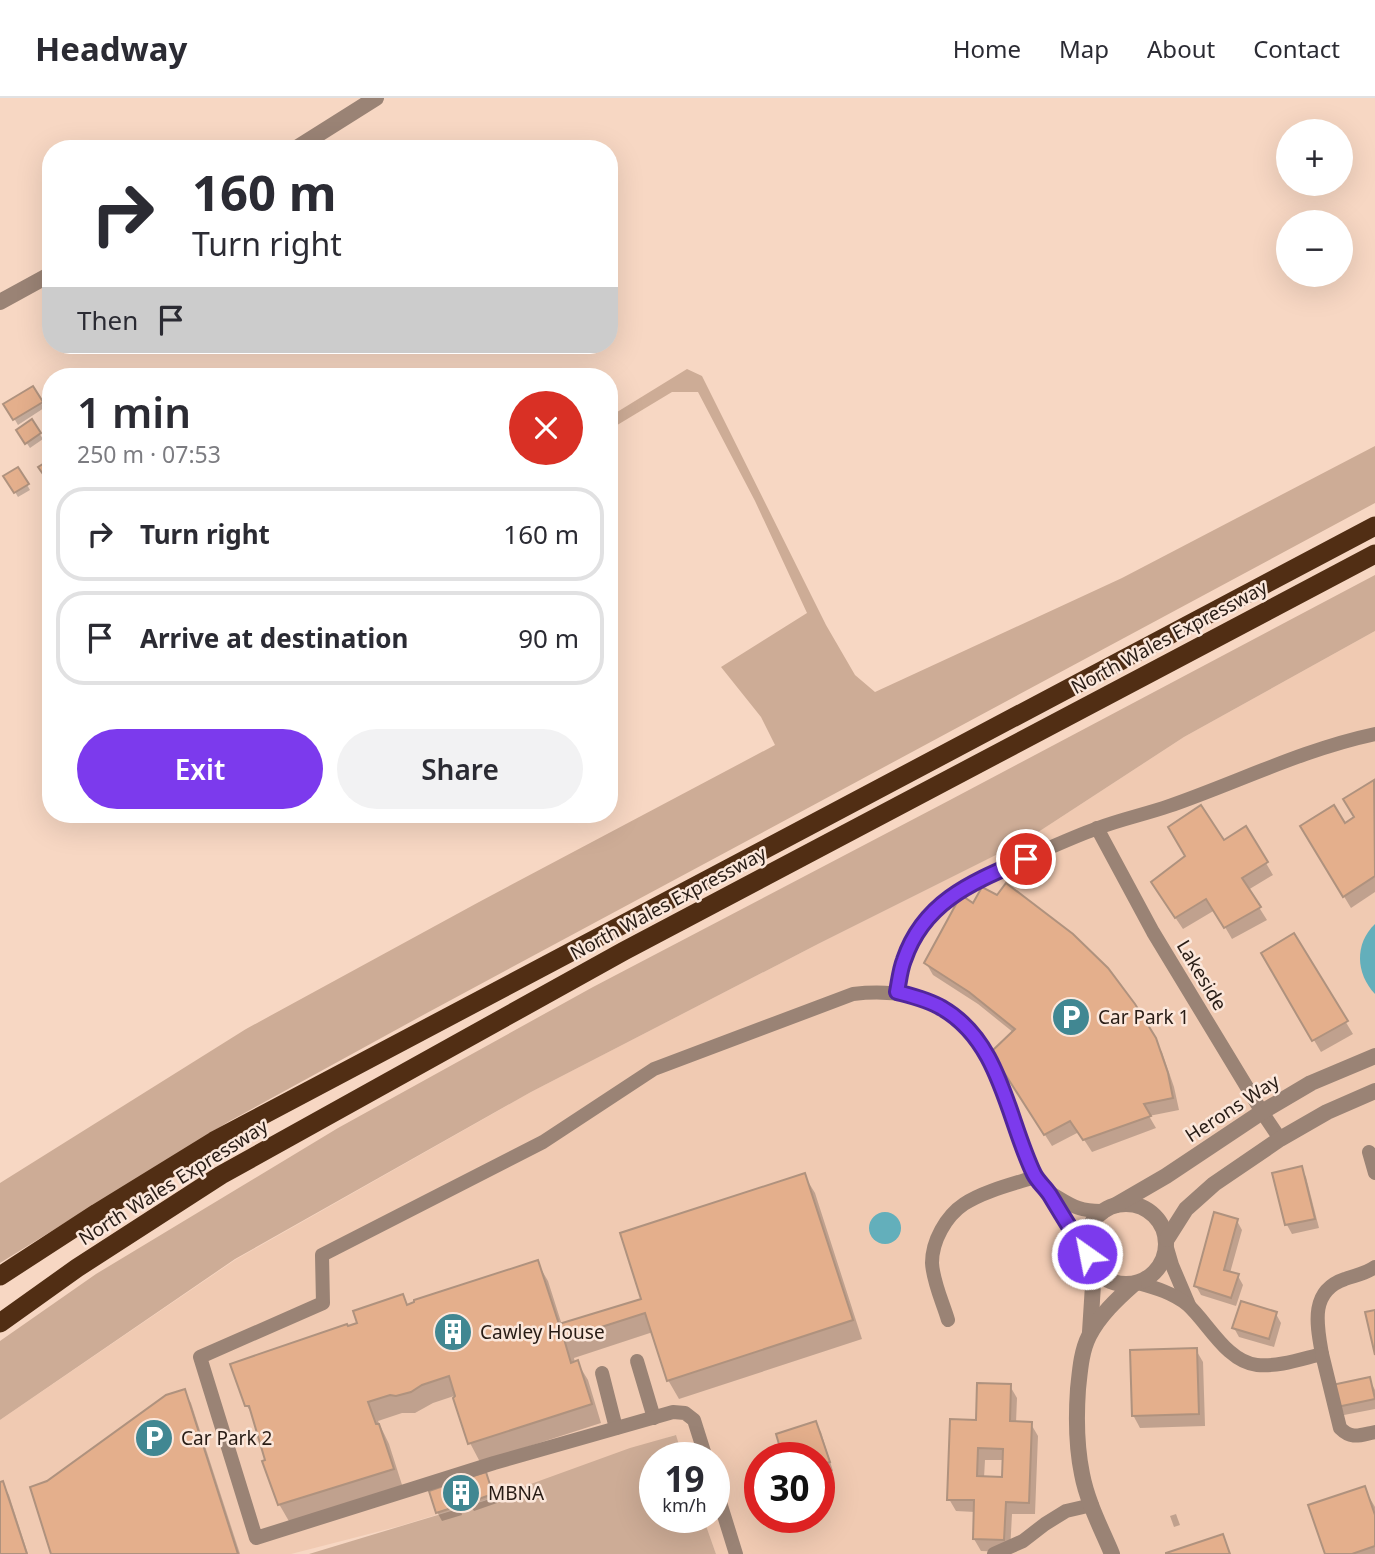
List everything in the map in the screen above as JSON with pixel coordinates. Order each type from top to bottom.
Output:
[{"type":"highway","name":"North Wales Expressway","points":[[0,1276],[214,1140],[1375,524]]},
{"type":"highway","name":"North Wales Expressway","points":[[0,1323],[77,1268],[221,1175],[624,951],[1375,554]]},
{"type":"street","points":[[309,140],[376,98]]},
{"type":"street","points":[[0,302],[42,279]]},
{"type":"street","points":[[897,992],[902,963],[914,937],[944,902],[979,879],[1097,828],[1169,806],[1306,753],[1375,734]]},
{"type":"street","name":"Lakeside","points":[[1097,828],[1153,932],[1280,1139]]},
{"type":"street","points":[[701,1442],[694,1420],[685,1413],[673,1412],[494,1463],[256,1538],[200,1357],[323,1303],[322,1255],[543,1142],[654,1069],[853,994],[874,992],[897,992],[942,1008],[963,1023],[979,1042],[990,1060],[1035,1177],[1048,1192],[1098,1273],[1117,1284],[1136,1283],[1174,1296],[1189,1307],[1226,1349],[1255,1365],[1288,1363],[1322,1354]]},
{"type":"street","name":"Herons Way","points":[[1110,1208],[1166,1176],[1311,1083],[1375,1056]]},
{"type":"street","points":[[1112,1554],[1091,1505],[1082,1476],[1076,1440],[1080,1375],[1090,1334],[1112,1305],[1136,1283],[1159,1268],[1167,1244],[1186,1209],[1214,1184],[1280,1139],[1327,1112],[1375,1091]]},
{"type":"street","points":[[1369,1152],[1375,1173]]},
{"type":"street","points":[[948,1320],[932,1265],[933,1249],[940,1232],[952,1214],[965,1203],[1035,1177]]},
{"type":"street","points":[[1048,1192],[1078,1209],[1090,1212],[1134,1205],[1146,1209],[1158,1219],[1164,1229],[1189,1307]]},
{"type":"street","points":[[1090,1334],[1093,1285],[1087,1233],[1095,1219],[1110,1208]]},
{"type":"street","points":[[1375,1267],[1365,1274],[1342,1280],[1329,1289],[1320,1303],[1316,1318],[1340,1428],[1346,1435],[1353,1437],[1375,1432]]},
{"type":"street","points":[[637,1361],[654,1418]]},
{"type":"street","points":[[602,1373],[616,1428]]},
{"type":"street","points":[[994,1554],[1023,1541],[1066,1511],[1091,1505]]},
{"type":"street","points":[[729,1533],[736,1554]]},
{"type":"shaded area","points":[[687,369],[702,376],[826,625],[855,675],[875,692],[1122,578],[1375,446],[1375,503],[228,1122],[0,1263],[0,1183],[246,1029],[775,745],[761,717],[721,667],[807,613],[755,501],[698,392],[672,392],[618,425],[618,411]]},
{"type":"shaded area","points":[[1375,575],[1375,631],[1184,737],[1026,840],[531,1092],[235,1259],[0,1420],[0,1341],[96,1274],[338,1128],[593,987]]},
{"type":"shaded area","points":[[1375,631],[1375,1554],[716,1554],[709,1533],[730,1533],[730,1442],[677,1442],[675,1435],[655,1442],[639,1442],[639,1447],[494,1497],[400,1526],[291,1554],[0,1554],[0,1420],[235,1260],[531,1092],[1026,840],[1184,737]]},
{"type":"shaded area","points":[[676,1435],[678,1442],[651,1442]]},
{"type":"shaded area","points":[[639,1445],[639,1533],[709,1533],[716,1554],[309,1554],[484,1501]]},
{"type":"water","points":[[1375,924],[1375,994],[1364,977],[1360,959],[1363,941]]},
{"type":"water","points":[[885,1212],[896,1217],[901,1228],[896,1239],[885,1244],[874,1239],[869,1228],[874,1217]]},
{"type":"building","points":[[33,386],[42,400],[13,420],[3,404]]},
{"type":"building","points":[[32,419],[41,433],[25,444],[16,430]]},
{"type":"building","points":[[18,467],[29,484],[14,493],[3,476]]},
{"type":"building","points":[[1374,780],[1375,876],[1343,897],[1300,826],[1334,805],[1345,823],[1354,817],[1343,799]]},
{"type":"building","points":[[1201,805],[1224,840],[1246,826],[1268,862],[1242,878],[1261,907],[1224,928],[1206,899],[1175,918],[1151,882],[1185,856],[1168,827]]},
{"type":"building","name":"Car Park 1","points":[[1006,883],[1073,934],[1108,968],[1135,1004],[1156,1038],[1173,1098],[1144,1104],[1151,1116],[1083,1140],[1070,1121],[1044,1135],[991,1052],[1015,1029],[969,992],[924,963],[961,895],[973,903],[982,887],[997,895]]},
{"type":"building","points":[[1294,933],[1348,1021],[1312,1041],[1261,953]]},
{"type":"building","points":[[1302,1166],[1315,1219],[1285,1225],[1272,1173]]},
{"type":"building","name":"Cawley House","points":[[805,1173],[853,1320],[667,1381],[645,1313],[564,1339],[571,1363],[578,1360],[592,1404],[468,1444],[449,1376],[422,1385],[411,1392],[368,1402],[376,1424],[379,1424],[394,1469],[278,1505],[262,1461],[265,1460],[249,1406],[245,1406],[230,1364],[347,1324],[357,1323],[353,1311],[403,1294],[407,1305],[414,1300],[538,1260],[559,1324],[641,1299],[620,1233]]},
{"type":"building","points":[[1214,1212],[1238,1219],[1224,1270],[1239,1274],[1231,1298],[1194,1286]]},
{"type":"building","points":[[1241,1301],[1277,1312],[1269,1339],[1232,1328]]},
{"type":"building","points":[[1375,1310],[1375,1355],[1365,1312]]},
{"type":"building","points":[[1197,1348],[1199,1414],[1132,1416],[1130,1350]]},
{"type":"building","points":[[1370,1377],[1375,1399],[1337,1407],[1332,1385]]},
{"type":"building","points":[[977,1383],[1011,1384],[1010,1421],[1032,1422],[1029,1503],[1006,1502],[1004,1540],[973,1539],[974,1500],[947,1500],[950,1419],[976,1420]],"holes":[[[978,1448],[1003,1449],[1002,1477],[977,1476]]]},
{"type":"building","name":"Car Park 2","points":[[185,1389],[238,1554],[51,1554],[30,1487],[47,1481],[166,1395]]},
{"type":"building","points":[[816,1421],[823,1442],[778,1442],[776,1434]]},
{"type":"building","name":"MBNA","points":[[486,1472],[493,1494],[467,1503],[466,1500],[457,1502],[458,1506],[436,1513],[429,1491],[452,1483],[454,1488],[463,1485],[461,1480]]},
{"type":"building","points":[[3,1481],[27,1554],[0,1554],[0,1482]]},
{"type":"building","points":[[1365,1486],[1375,1515],[1375,1546],[1352,1554],[1325,1554],[1308,1505]]},
{"type":"building","points":[[1223,1534],[1230,1554],[1166,1554],[1166,1553]]},
{"type":"place","name":"Car Park 1","points":[[1071,1017]]},
{"type":"place","name":"Cawley House","points":[[453,1332]]},
{"type":"place","name":"Car Park 2","points":[[154,1438]]},
{"type":"place","name":"MBNA","points":[[461,1493]]},
{"type":"route","points":[[1026,859],[956,892],[931,914],[908,948],[902,963],[897,992],[942,1008],[963,1023],[979,1042],[990,1060],[1035,1177],[1048,1192],[1087,1254]]}]
